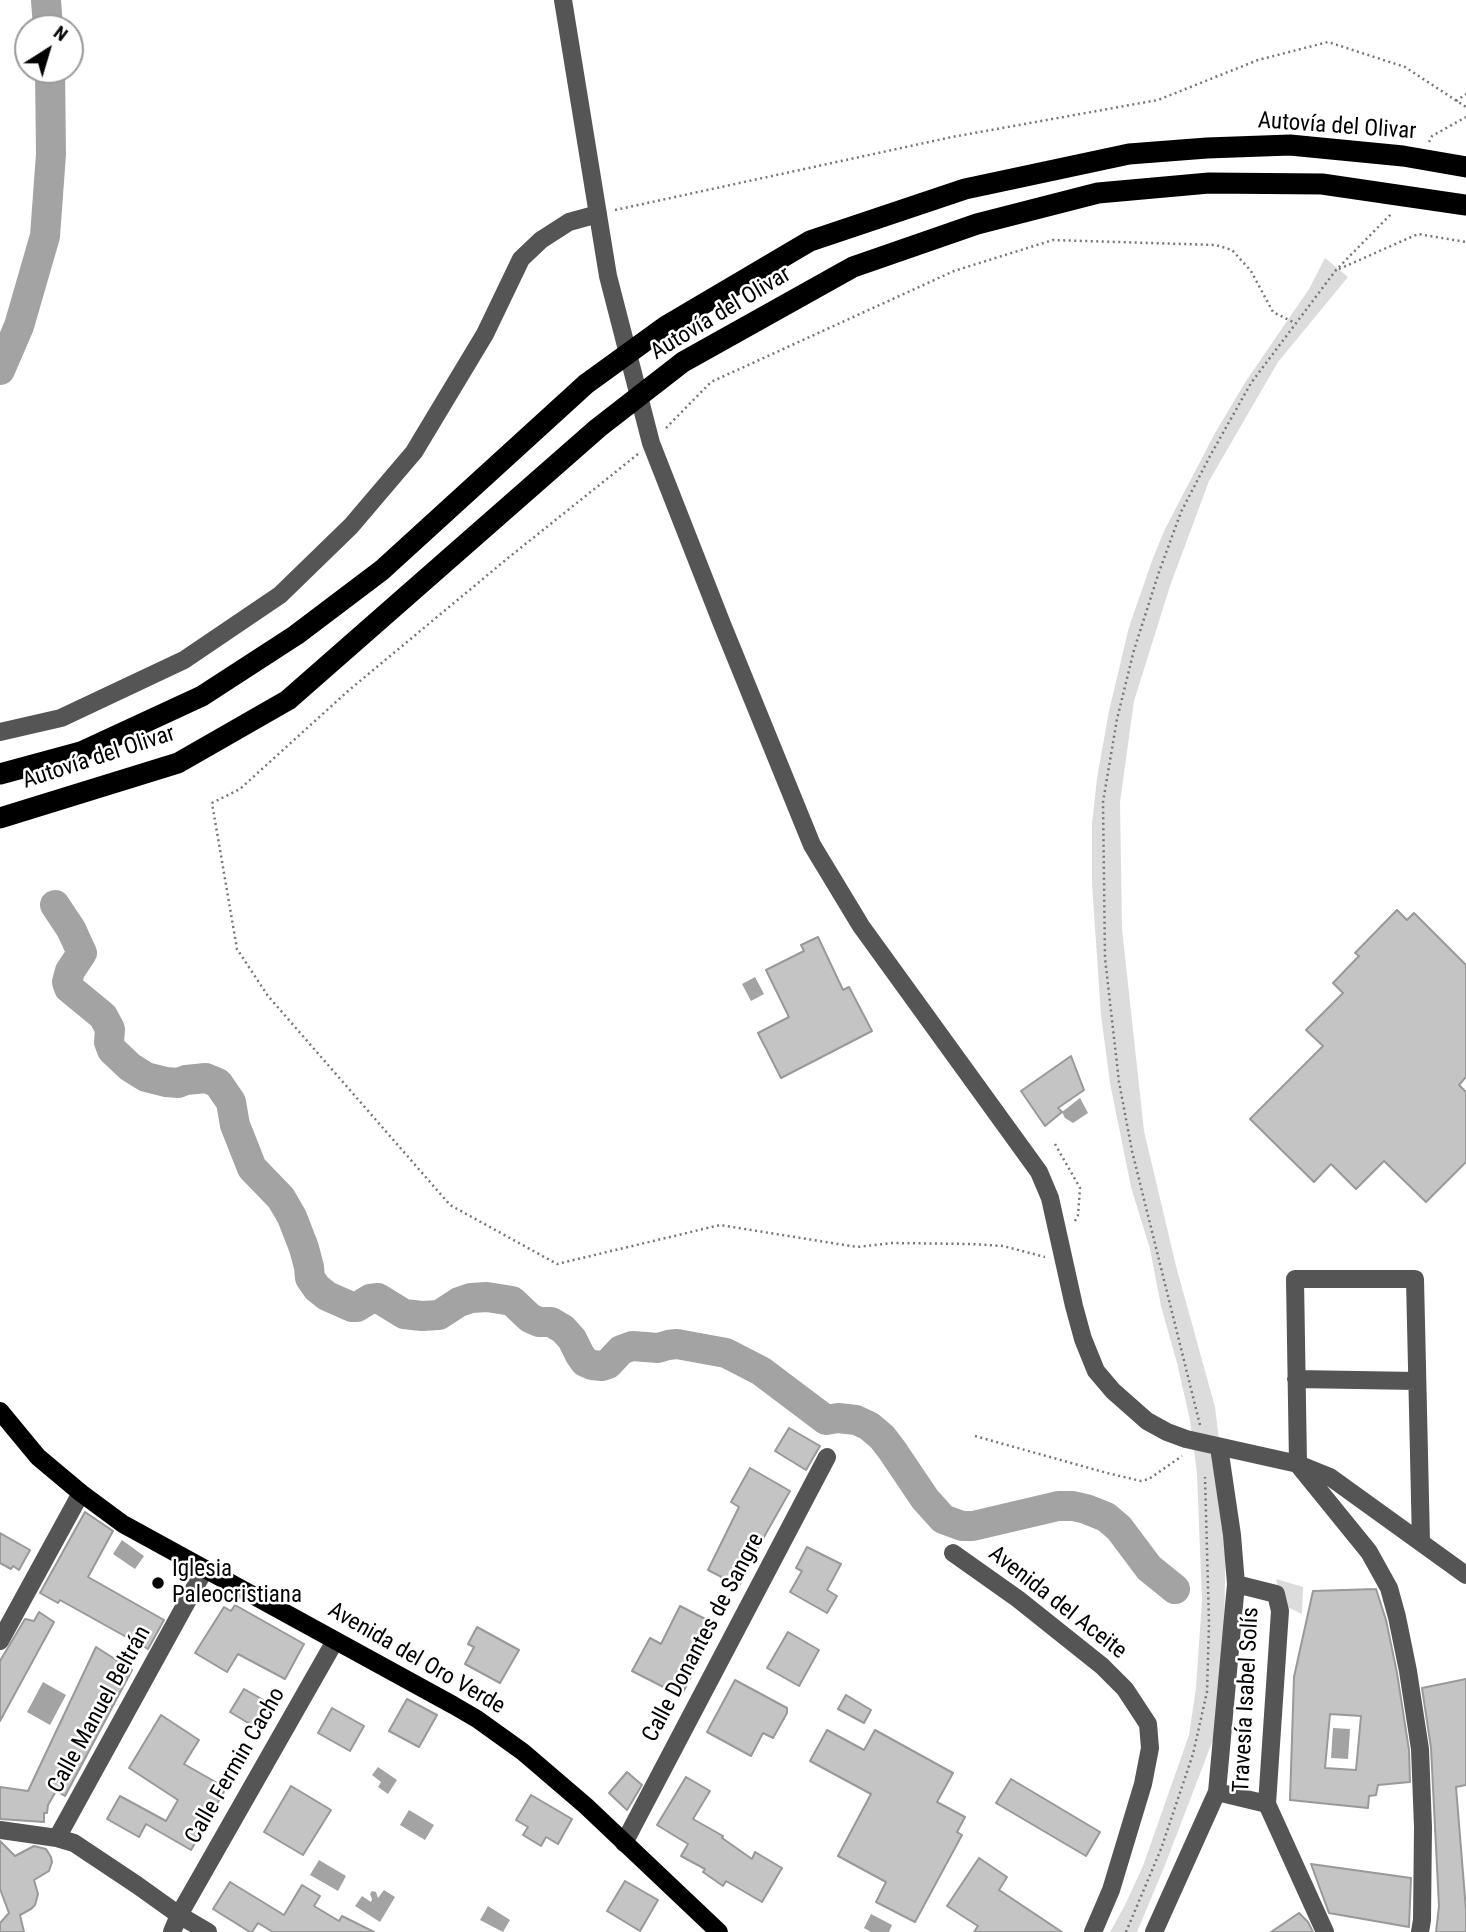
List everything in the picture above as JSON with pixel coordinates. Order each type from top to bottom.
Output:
[{"type":"highway","name":"Autovía del Olivar","points":[[0,774],[81,752],[202,696],[296,635],[383,570],[586,384],[666,326],[810,241],[965,189],[1129,154],[1290,145],[1403,156],[1466,167]]},
{"type":"highway","name":"Autovía del Olivar","points":[[0,818],[178,763],[288,700],[598,428],[682,362],[853,267],[977,224],[1098,192],[1209,183],[1322,184],[1466,205]]},
{"type":"main road","name":"Avenida del Oro Verde","points":[[0,1411],[38,1457],[123,1524],[453,1705],[501,1736],[586,1806],[719,1932]]},
{"type":"street","points":[[563,0],[608,276],[651,443],[812,845],[861,926],[1039,1172],[1050,1198],[1073,1306],[1096,1371],[1113,1391],[1147,1421],[1167,1432],[1206,1444],[1298,1464],[1330,1477],[1466,1575]]},
{"type":"street","points":[[0,732],[61,718],[184,660],[280,595],[351,526],[415,452],[485,334],[521,258],[541,240],[569,222],[598,214]]},
{"type":"street","points":[[1420,1932],[1423,1827],[1420,1749],[1408,1671],[1389,1588],[1369,1552],[1298,1464],[1295,1279],[1415,1279],[1421,1542]]},
{"type":"street","points":[[1296,1379],[1416,1381]]},
{"type":"street","name":"Travesía Isabel Solís","points":[[1206,1444],[1232,1535],[1236,1584],[1276,1594],[1280,1611],[1267,1804],[1325,1932]]},
{"type":"street","name":"Calle Donantes de Sangre","points":[[624,1843],[827,1457]]},
{"type":"street","points":[[0,1641],[81,1493]]},
{"type":"street","name":"Avenida del Aceite","points":[[953,1553],[1018,1599],[1102,1665],[1125,1689],[1148,1724],[1150,1748],[1143,1784],[1111,1890],[1093,1932]]},
{"type":"street","name":"Calle Manuel Beltrán","points":[[57,1838],[205,1569]]},
{"type":"street","points":[[1153,1932],[1217,1792],[1236,1584]]},
{"type":"street","name":"Calle Fermin Cacho","points":[[172,1932],[179,1915],[335,1641]]},
{"type":"street","points":[[1217,1792],[1267,1804]]},
{"type":"street","points":[[0,1830],[75,1843],[208,1932]]},
{"type":"path","points":[[598,214],[952,137],[1158,100],[1258,60],[1328,42],[1405,67],[1466,107]]},
{"type":"path","points":[[1456,101],[1466,94]]},
{"type":"path","points":[[975,1436],[1141,1480],[1149,1479],[1206,1444],[1132,1151],[1119,1082],[1105,958],[1103,802],[1117,719],[1134,650],[1181,512],[1251,383],[1294,323],[1336,270],[1418,234],[1466,242]]},
{"type":"path","points":[[1055,1144],[1080,1188],[1078,1214],[1063,1255],[1003,1246],[892,1243],[857,1247],[720,1224],[557,1264],[450,1205],[268,996],[237,949],[212,803],[240,789],[348,691],[651,443],[711,382],[954,271],[1053,240],[1216,245],[1232,250],[1251,271],[1273,312],[1294,323]]},
{"type":"path","points":[[1126,1932],[1160,1849],[1193,1754],[1207,1692],[1209,1623],[1205,1478]]},
{"type":"shaded area","points":[[1325,258],[1348,277],[1278,362],[1209,481],[1170,586],[1134,701],[1120,802],[1122,929],[1144,1131],[1176,1266],[1215,1407],[1226,1498],[1221,1719],[1137,1932],[1110,1932],[1143,1866],[1189,1735],[1196,1688],[1202,1600],[1197,1473],[1190,1420],[1161,1306],[1150,1249],[1131,1187],[1110,1083],[1101,1015],[1092,884],[1092,824],[1097,778],[1109,711],[1129,627],[1165,529],[1215,433],[1246,381],[1309,289]]},
{"type":"shaded area","points":[[755,977],[764,994],[751,1001],[742,984]]},
{"type":"shaded area","points":[[1080,1098],[1088,1113],[1073,1123],[1065,1118],[1062,1112]]},
{"type":"shaded area","points":[[122,1540],[144,1556],[135,1569],[113,1554]]},
{"type":"shaded area","points":[[1276,1579],[1303,1587],[1302,1614],[1283,1605]]},
{"type":"shaded area","points":[[43,1682],[66,1695],[50,1725],[27,1712]]},
{"type":"shaded area","points":[[1333,1728],[1350,1729],[1348,1759],[1331,1758]]},
{"type":"shaded area","points":[[378,1767],[397,1780],[388,1794],[378,1787],[381,1782],[372,1775]]},
{"type":"shaded area","points":[[409,1810],[434,1825],[425,1840],[400,1825]]},
{"type":"shaded area","points":[[319,1860],[346,1876],[338,1891],[310,1875]]},
{"type":"shaded area","points":[[384,1890],[395,1897],[380,1922],[355,1906],[362,1896],[371,1902],[372,1891],[376,1892],[378,1898]]},
{"type":"shaded area","points":[[488,1906],[510,1920],[503,1932],[480,1920]]},
{"type":"shaded area","points":[[871,1914],[892,1925],[889,1932],[871,1932],[864,1928]]},
{"type":"building","points":[[1397,910],[1407,920],[1414,913],[1466,965],[1466,1077],[1459,1085],[1466,1092],[1466,1162],[1426,1202],[1384,1161],[1356,1189],[1331,1164],[1314,1182],[1250,1119],[1323,1046],[1306,1030],[1343,993],[1333,983],[1359,956],[1355,953]]},
{"type":"building","points":[[818,937],[843,990],[849,987],[872,1031],[781,1078],[758,1033],[789,1017],[766,970],[804,951],[801,945]]},
{"type":"building","points":[[1071,1056],[1084,1090],[1058,1108],[1062,1112],[1045,1126],[1021,1091]]},
{"type":"building","points":[[789,1428],[820,1446],[806,1470],[775,1451]]},
{"type":"building","points":[[750,1468],[790,1491],[739,1586],[708,1570],[739,1507],[731,1502]]},
{"type":"building","points":[[85,1512],[113,1531],[88,1577],[164,1620],[148,1649],[60,1600],[58,1603],[40,1593]]},
{"type":"building","points":[[0,1533],[30,1550],[19,1570],[0,1563]]},
{"type":"building","points":[[807,1547],[841,1564],[827,1590],[837,1596],[827,1613],[790,1592],[802,1571],[796,1568]]},
{"type":"building","points":[[1376,1589],[1386,1620],[1409,1750],[1410,1782],[1378,1785],[1376,1795],[1369,1796],[1368,1808],[1290,1800],[1294,1677],[1313,1591]],"holes":[[[1330,1714],[1361,1716],[1356,1770],[1325,1768]]]},
{"type":"building","points":[[235,1605],[304,1644],[285,1679],[238,1654],[227,1672],[195,1653],[224,1607],[231,1611]]},
{"type":"building","points":[[680,1606],[713,1623],[693,1661],[698,1664],[681,1696],[632,1671],[650,1638],[661,1644]]},
{"type":"building","points":[[39,1612],[54,1622],[0,1721],[0,1661],[25,1619],[34,1621]]},
{"type":"building","points":[[477,1627],[519,1650],[500,1683],[465,1664],[474,1647],[468,1644]]},
{"type":"building","points":[[788,1632],[819,1650],[799,1686],[767,1668]]},
{"type":"building","points":[[96,1647],[132,1670],[65,1796],[56,1791],[48,1805],[47,1813],[44,1813],[44,1822],[0,1819],[0,1787],[28,1791]]},
{"type":"building","points":[[1466,1679],[1466,1785],[1456,1787],[1466,1932],[1436,1932],[1439,1906],[1431,1748],[1422,1688]]},
{"type":"building","points":[[735,1680],[787,1708],[787,1713],[773,1738],[763,1733],[751,1756],[707,1732]]},
{"type":"building","points":[[244,1689],[274,1706],[260,1730],[230,1712]]},
{"type":"building","points":[[846,1695],[871,1710],[864,1723],[838,1709]]},
{"type":"building","points":[[407,1699],[437,1715],[419,1747],[389,1731]]},
{"type":"building","points":[[332,1708],[364,1726],[350,1751],[318,1733]]},
{"type":"building","points":[[161,1715],[199,1740],[184,1764],[226,1788],[191,1850],[146,1824],[139,1837],[107,1819],[120,1796],[166,1821],[178,1800],[129,1768]]},
{"type":"building","points":[[827,1730],[864,1750],[875,1730],[953,1773],[937,1802],[965,1817],[957,1832],[962,1835],[915,1922],[876,1902],[886,1882],[838,1856],[871,1794],[810,1761]]},
{"type":"building","points":[[627,1772],[642,1785],[627,1810],[609,1793]]},
{"type":"building","points":[[686,1777],[710,1791],[693,1819],[723,1836],[722,1838],[752,1859],[755,1852],[782,1868],[762,1902],[726,1881],[723,1886],[703,1872],[705,1869],[681,1856],[688,1844],[657,1825]]},
{"type":"building","points":[[1011,1779],[1100,1832],[1086,1856],[996,1803]]},
{"type":"building","points":[[291,1786],[331,1810],[303,1855],[264,1832]]},
{"type":"building","points":[[531,1795],[572,1819],[558,1844],[546,1837],[541,1846],[523,1835],[528,1827],[516,1820]]},
{"type":"building","points":[[0,1841],[15,1856],[34,1846],[46,1849],[51,1857],[49,1871],[34,1880],[38,1894],[35,1905],[20,1915],[24,1932],[0,1932],[0,1923],[9,1913],[0,1889]]},
{"type":"building","points":[[979,1858],[1007,1877],[999,1890],[1062,1932],[974,1932],[978,1926],[947,1906]]},
{"type":"building","points":[[1311,1864],[1411,1878],[1409,1927],[1329,1913]]},
{"type":"building","points":[[625,1881],[658,1900],[640,1931],[607,1911]]},
{"type":"building","points":[[230,1882],[284,1915],[302,1885],[320,1896],[314,1906],[339,1921],[342,1916],[374,1932],[273,1932],[258,1923],[250,1932],[213,1909]]},
{"type":"building","points":[[1299,1913],[1313,1932],[1271,1932]]},
{"type":"waterway","points":[[46,0],[47,14]]},
{"type":"waterway","points":[[0,370],[19,326],[45,236],[51,154],[50,84]]},
{"type":"waterway","points":[[55,905],[71,929],[82,953],[70,971],[67,982],[69,988],[103,1016],[110,1029],[109,1042],[112,1050],[130,1067],[146,1077],[178,1083],[206,1078],[218,1083],[231,1102],[235,1125],[252,1168],[281,1198],[304,1248],[310,1278],[327,1296],[352,1307],[378,1298],[404,1314],[422,1316],[439,1315],[471,1298],[487,1297],[512,1301],[530,1318],[539,1322],[551,1322],[563,1329],[585,1362],[592,1365],[608,1364],[621,1350],[632,1346],[658,1348],[677,1344],[726,1353],[761,1371],[826,1420],[856,1420],[869,1426],[882,1437],[925,1499],[943,1519],[962,1526],[973,1526],[1058,1506],[1086,1509],[1106,1517],[1119,1528],[1149,1568],[1175,1589]]},
{"type":"place","name":"Iglesia Paleocristiana","points":[[158,1583]]}]
